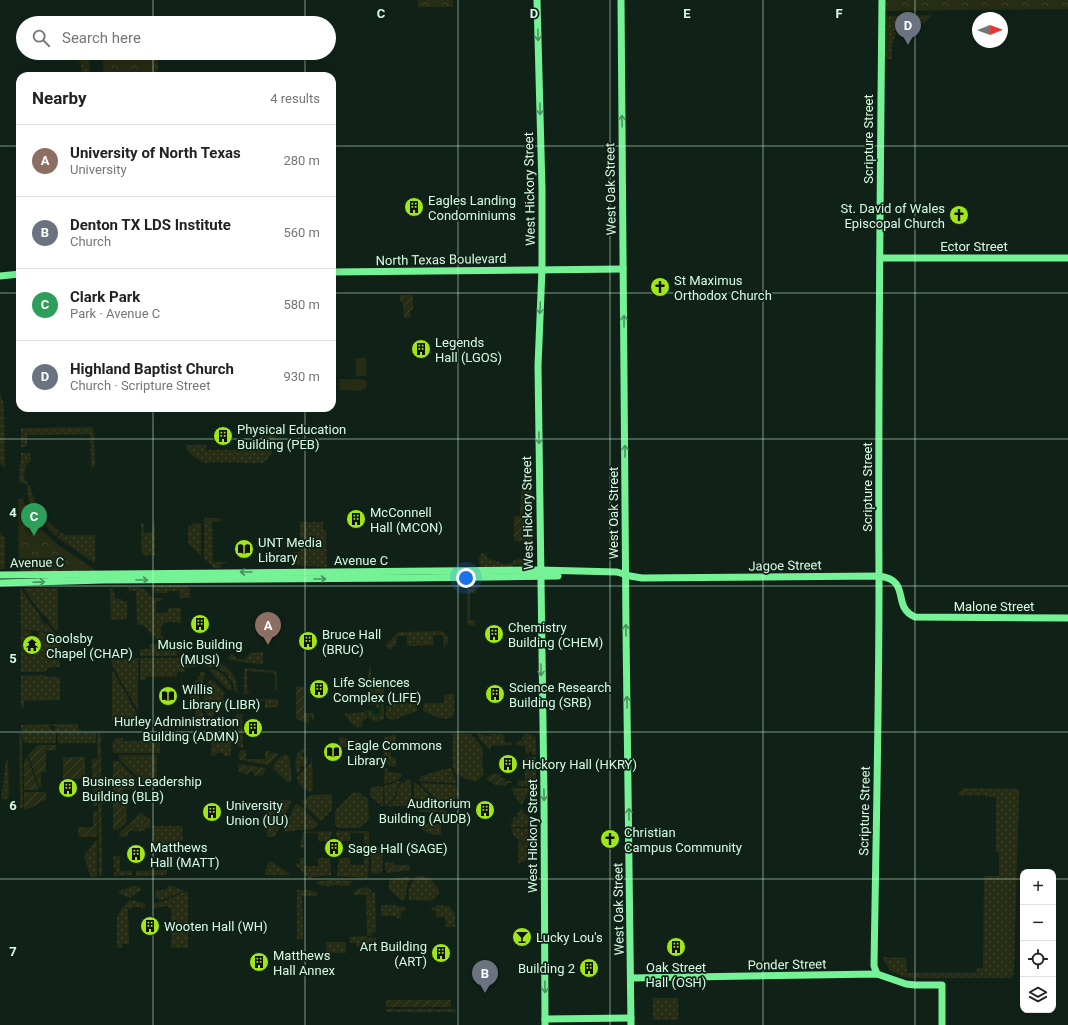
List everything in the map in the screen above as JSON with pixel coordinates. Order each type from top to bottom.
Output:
[{"type":"street","name":"West Hickory Street","points":[[537,0],[542,270],[538,366],[544,795],[545,1022]]},
{"type":"street","name":"West Oak Street","points":[[621,0],[631,1022]]},
{"type":"street","name":"Scripture Street","points":[[877,974],[874,966],[879,576],[882,0]]},
{"type":"street","name":"Ector Street","points":[[880,258],[1068,258]]},
{"type":"street","name":"North Texas Boulevard","points":[[336,272],[623,269]]},
{"type":"street","points":[[0,271],[16,274]]},
{"type":"street","points":[[0,276],[16,274]]},
{"type":"street","name":"Jagoe Street","points":[[540,573],[617,576],[626,574],[642,578],[884,576],[894,581],[900,590],[904,608],[910,615],[920,617]]},
{"type":"street","name":"Avenue C","points":[[0,575],[540,573]]},
{"type":"street","name":"Avenue C","points":[[0,583],[103,580],[375,578],[540,573]]},
{"type":"street","name":"Malone Street","points":[[920,617],[1068,618]]},
{"type":"street","name":"Ponder Street","points":[[631,978],[877,974],[915,986],[942,985],[942,1025]]},
{"type":"street","points":[[545,1022],[631,1022]]},
{"type":"green space","points":[[418,0],[453,0],[453,7],[418,7]]},
{"type":"green space","points":[[882,0],[1068,0],[1068,9],[882,11]]},
{"type":"green space","points":[[930,15],[924,23],[909,24],[903,27],[900,24],[894,31],[897,33],[893,43],[892,59],[885,59],[882,16]]},
{"type":"green space","points":[[78,60],[89,60],[90,72],[81,72],[81,65]]},
{"type":"green space","points":[[103,60],[158,60],[158,72],[104,72]]},
{"type":"green space","points":[[400,295],[413,295],[413,310],[410,310],[411,318],[404,318],[403,304],[400,301]]},
{"type":"green space","points":[[356,358],[366,358],[367,376],[356,376]]},
{"type":"green space","points":[[339,379],[362,379],[367,383],[366,388],[360,391],[339,390]]},
{"type":"green space","points":[[0,394],[4,403],[5,468],[0,463]]},
{"type":"green space","points":[[261,425],[271,428],[273,433],[276,433],[271,454],[262,463],[205,463],[194,457],[187,450],[185,445],[206,445],[206,450],[261,450]]},
{"type":"green space","points":[[93,427],[95,467],[91,467],[90,434],[27,435],[27,445],[21,448],[21,428]]},
{"type":"green space","points":[[21,453],[30,454],[31,460],[25,467],[24,479],[30,486],[38,506],[34,509],[29,500],[27,485],[19,482]]},
{"type":"green space","points":[[532,490],[533,508],[531,517],[534,530],[532,544],[526,550],[525,541],[514,541],[514,516],[520,516],[521,491]]},
{"type":"green space","points":[[18,499],[23,499],[30,514],[52,539],[65,550],[96,571],[20,572]]},
{"type":"green space","points":[[39,507],[47,520],[60,532],[56,536],[35,510]]},
{"type":"green space","points":[[204,518],[221,518],[221,521],[212,522],[213,562],[228,562],[222,564],[220,568],[214,568],[204,558]]},
{"type":"green space","points":[[300,522],[323,522],[323,530],[326,530],[327,567],[296,565],[294,563],[294,552],[300,552]]},
{"type":"green space","points":[[141,523],[144,523],[144,533],[152,533],[153,523],[155,523],[155,555],[142,555]]},
{"type":"green space","points":[[192,523],[201,523],[201,556],[188,543],[188,526],[192,526]]},
{"type":"green space","points":[[0,532],[4,532],[1,533],[1,536],[5,537],[5,569],[0,569]]},
{"type":"green space","points":[[61,532],[65,535],[95,535],[95,563],[57,537]]},
{"type":"green space","points":[[482,553],[487,554],[487,558],[502,564],[513,563],[513,561],[525,558],[532,560],[532,562],[529,565],[513,565],[513,567],[481,567],[479,560]]},
{"type":"green space","points":[[152,586],[186,586],[190,589],[190,598],[179,598],[179,591],[155,593],[152,590]]},
{"type":"green space","points":[[474,586],[476,593],[470,593],[470,620],[475,620],[475,626],[467,625],[467,587],[469,590]]},
{"type":"green space","points":[[128,587],[141,587],[141,589],[144,589],[153,598],[163,598],[156,602],[156,613],[168,613],[170,608],[181,608],[181,623],[164,622],[161,626],[161,636],[163,636],[163,640],[177,640],[177,645],[162,644],[143,625],[137,625],[136,591],[129,591]]},
{"type":"green space","points":[[23,588],[58,588],[58,630],[56,631],[47,617],[42,614]]},
{"type":"green space","points":[[112,588],[115,599],[127,601],[127,619],[111,620],[110,589]]},
{"type":"green space","points":[[21,589],[40,616],[42,622],[47,624],[55,633],[21,629]]},
{"type":"green space","points":[[21,630],[31,631],[32,640],[26,640],[27,650],[33,651],[37,648],[36,643],[39,632],[60,635],[60,667],[50,667],[44,672],[21,672]]},
{"type":"green space","points":[[442,631],[448,637],[448,644],[445,644],[445,649],[443,635],[433,635],[434,645],[407,646],[407,636],[397,636],[396,646],[393,646],[391,650],[386,647],[398,632]]},
{"type":"green space","points":[[150,644],[157,644],[161,647],[177,647],[177,656],[140,656],[140,649],[150,649]]},
{"type":"green space","points":[[263,652],[263,663],[261,664],[228,660],[232,653],[238,659],[246,659],[250,653]]},
{"type":"green space","points":[[138,658],[138,711],[112,665],[111,660]]},
{"type":"green space","points":[[140,658],[192,658],[199,666],[185,668],[185,672],[177,672],[177,677],[146,677],[146,680],[140,680]]},
{"type":"green space","points":[[199,658],[221,663],[226,667],[235,678],[238,693],[234,690],[233,682],[226,673],[216,667],[206,667]]},
{"type":"green space","points":[[369,667],[371,668],[372,687],[379,702],[378,711],[376,704],[370,705],[368,703],[370,690],[368,679]]},
{"type":"green space","points":[[247,668],[275,671],[277,673],[277,691],[275,690],[274,673],[247,671],[247,690],[250,693],[244,694],[244,672]]},
{"type":"green space","points":[[208,669],[221,672],[227,678],[232,690],[228,690]]},
{"type":"green space","points":[[113,671],[139,717],[139,722],[123,722],[123,725],[116,725],[112,720]]},
{"type":"green space","points":[[200,672],[204,672],[205,674],[199,697],[206,722],[196,722],[195,700],[190,700],[190,692],[195,692],[195,680],[198,680]]},
{"type":"green space","points":[[21,675],[45,675],[48,677],[60,677],[60,700],[24,701],[24,707],[21,709]]},
{"type":"green space","points":[[373,679],[384,679],[384,719],[375,722],[369,718],[367,711],[371,712],[373,716],[379,716],[382,706],[374,689]]},
{"type":"green space","points":[[211,680],[225,693],[223,698],[225,702],[210,719],[205,710],[203,695],[208,681]]},
{"type":"green space","points":[[296,686],[304,687],[304,713],[314,713],[313,722],[312,717],[309,717],[309,723],[296,719]]},
{"type":"green space","points":[[454,694],[454,715],[451,718],[439,718],[423,711],[424,703],[444,703],[444,695]]},
{"type":"green space","points":[[240,699],[278,699],[278,706],[265,708],[265,701],[245,701],[245,711],[236,711],[235,705],[239,703]]},
{"type":"green space","points":[[394,699],[396,699],[397,703],[417,703],[417,711],[393,720],[386,717],[386,707],[391,704]]},
{"type":"green space","points":[[366,712],[367,717],[361,723],[363,726],[357,727],[351,723],[345,715],[340,714],[358,713]]},
{"type":"green space","points":[[237,714],[242,714],[243,748],[239,747],[238,744],[237,722],[235,721],[235,716]]},
{"type":"green space","points":[[50,724],[50,729],[53,731],[21,731],[21,725]]},
{"type":"green space","points":[[51,724],[78,724],[78,729],[81,731],[55,731],[55,726]]},
{"type":"green space","points":[[19,733],[22,741],[23,809],[20,808]]},
{"type":"green space","points":[[21,733],[56,733],[56,743],[26,743],[23,741]]},
{"type":"green space","points":[[58,733],[96,733],[96,743],[58,743]]},
{"type":"green space","points":[[97,733],[101,733],[102,876],[99,876]]},
{"type":"green space","points":[[396,734],[396,745],[385,746],[385,752],[391,752],[391,757],[396,758],[396,767],[388,765],[384,760],[384,738]]},
{"type":"green space","points":[[453,734],[471,734],[483,748],[482,764],[484,775],[475,782],[455,773],[453,760]]},
{"type":"green space","points":[[477,734],[485,734],[485,736],[489,736],[489,734],[502,734],[505,738],[503,739],[508,744],[509,742],[512,743],[512,745],[491,746],[490,750],[480,740]]},
{"type":"green space","points":[[525,734],[530,734],[536,738],[536,755],[532,755],[531,751],[529,751],[529,755],[526,754],[525,746],[516,745],[516,743],[521,740]]},
{"type":"green space","points":[[340,737],[367,744],[360,746],[358,752],[357,747],[339,747]]},
{"type":"green space","points":[[116,738],[123,738],[123,741],[160,741],[160,753],[114,753],[112,743]]},
{"type":"green space","points":[[211,740],[231,740],[231,756],[225,756],[222,753],[217,753],[215,756],[211,756]]},
{"type":"green space","points":[[38,745],[56,745],[56,750],[46,751],[46,772],[41,772],[42,786],[40,788],[28,755]]},
{"type":"green space","points":[[303,749],[308,749],[304,750],[302,757],[308,757],[308,762],[304,767],[302,765],[299,768],[301,770],[297,774],[295,763],[296,757]]},
{"type":"green space","points":[[241,750],[246,750],[246,759],[265,759],[265,751],[269,751],[269,753],[277,753],[278,755],[268,765],[240,760],[238,756],[239,752]]},
{"type":"green space","points":[[286,754],[289,756],[292,779],[290,782],[288,782],[273,769],[274,764]]},
{"type":"green space","points":[[119,755],[157,755],[157,787],[148,787],[119,759]]},
{"type":"green space","points":[[27,757],[39,789],[38,790],[24,790],[24,761]]},
{"type":"green space","points":[[63,757],[85,757],[85,779],[63,779]]},
{"type":"green space","points":[[529,757],[536,757],[536,786],[518,786],[518,781],[525,780],[525,761]]},
{"type":"green space","points":[[311,758],[313,788],[310,792],[301,787],[298,783],[297,777],[311,762]]},
{"type":"green space","points":[[7,759],[9,797],[3,800],[2,792]]},
{"type":"green space","points":[[92,759],[97,759],[97,806],[93,806]]},
{"type":"green space","points":[[113,761],[118,761],[120,763],[120,781],[123,781],[123,803],[128,803],[126,813],[127,822],[118,830],[113,830]]},
{"type":"green space","points":[[120,763],[138,781],[135,789],[123,789],[123,781],[120,781]]},
{"type":"green space","points":[[238,764],[266,769],[263,775],[255,776],[251,771],[247,775],[239,772]]},
{"type":"green space","points":[[385,768],[388,768],[387,771],[401,774],[402,776],[398,780],[384,784]]},
{"type":"green space","points":[[451,768],[456,781],[455,783],[419,781],[421,776]]},
{"type":"green space","points":[[491,774],[501,774],[501,778],[505,778],[505,781],[512,781],[512,783],[507,783],[505,786],[496,785],[486,779]]},
{"type":"green space","points":[[408,779],[411,781],[411,806],[388,806],[395,799],[402,781],[403,783],[406,782]]},
{"type":"green space","points":[[399,781],[400,782],[394,798],[385,806],[384,786]]},
{"type":"green space","points":[[415,782],[441,806],[434,806],[433,802],[414,798]]},
{"type":"green space","points":[[422,783],[456,785],[459,794],[444,806],[421,785]]},
{"type":"green space","points":[[383,786],[382,806],[371,797],[370,787]]},
{"type":"green space","points":[[511,788],[531,788],[521,806]]},
{"type":"green space","points":[[963,788],[1019,789],[1013,976],[1011,978],[909,978],[899,975],[887,966],[882,957],[906,958],[907,973],[976,973],[977,968],[983,968],[984,876],[999,876],[999,852],[996,852],[996,797],[985,797],[985,795],[959,795],[959,791]]},
{"type":"green space","points":[[24,792],[46,792],[46,800],[30,808],[24,809]]},
{"type":"green space","points":[[357,792],[368,799],[369,819],[360,828],[337,827],[335,824],[335,811],[352,793]]},
{"type":"green space","points":[[329,794],[332,796],[332,810],[321,821],[301,802],[311,795]]},
{"type":"green space","points":[[290,800],[291,802],[276,835],[274,837],[267,837],[267,801]]},
{"type":"green space","points":[[295,805],[300,805],[318,825],[313,829],[286,832],[284,831],[285,828]]},
{"type":"green space","points":[[521,809],[536,827],[511,827],[513,819],[515,816],[517,818],[519,816],[517,814]]},
{"type":"green space","points":[[419,810],[444,810],[450,813],[448,815],[450,817],[452,815],[453,822],[441,822],[441,835],[428,833],[423,830],[419,824],[439,824],[440,812],[419,812]]},
{"type":"green space","points":[[93,811],[97,811],[97,837],[78,837],[78,827],[93,827]]},
{"type":"green space","points":[[140,813],[146,817],[145,824],[143,827],[138,829],[132,827],[129,824]]},
{"type":"green space","points":[[146,817],[150,818],[151,828],[145,828],[145,831],[129,831],[128,836],[119,837],[120,832],[129,824],[135,829],[140,829],[143,827],[145,825]]},
{"type":"green space","points":[[153,826],[182,826],[183,841],[174,841],[174,846],[177,847],[177,851],[154,850]]},
{"type":"green space","points":[[511,828],[537,829],[537,851],[514,836]]},
{"type":"green space","points":[[330,831],[332,834],[330,841],[318,841],[318,833],[304,833],[304,848],[300,847],[303,832]]},
{"type":"green space","points":[[337,831],[368,831],[369,848],[366,848],[366,843],[364,843],[364,833],[350,833],[350,841],[338,841],[336,834]]},
{"type":"green space","points":[[96,840],[97,876],[91,878],[84,856]]},
{"type":"green space","points":[[518,840],[537,852],[537,860],[522,861],[521,863],[518,863]]},
{"type":"green space","points":[[381,846],[383,847],[382,871],[380,873],[372,874],[371,851],[372,849]]},
{"type":"green space","points":[[113,856],[120,856],[120,871],[132,871],[132,875],[114,876],[116,869],[114,869]]},
{"type":"green space","points":[[364,857],[369,858],[368,877],[337,876],[339,858],[350,858],[350,865],[364,865]]},
{"type":"green space","points":[[304,858],[304,866],[318,866],[318,858],[330,858],[331,875],[309,878],[296,866],[296,863],[299,864],[301,861],[298,859]]},
{"type":"green space","points":[[269,862],[272,862],[290,874],[267,875],[265,872]]},
{"type":"green space","points":[[394,862],[394,865],[410,865],[410,870],[387,873],[385,863]]},
{"type":"green space","points":[[167,870],[167,875],[136,876],[136,871]]},
{"type":"green space","points":[[417,876],[428,878],[432,881],[439,890],[439,893],[435,898],[430,901],[409,900],[408,894],[410,887]]},
{"type":"green space","points":[[404,877],[410,878],[405,899],[403,901],[389,889],[389,881],[390,879]]},
{"type":"green space","points":[[330,880],[353,881],[348,886],[335,885],[327,887],[326,885],[321,886],[316,882]]},
{"type":"green space","points":[[167,885],[184,891],[162,900],[155,898],[155,893],[157,890],[158,889],[159,891],[168,888]]},
{"type":"green space","points":[[132,886],[142,889],[130,898],[118,893],[120,891]]},
{"type":"green space","points":[[368,887],[375,893],[376,930],[371,936],[367,936],[367,932],[369,933],[371,928],[368,925],[372,920],[368,916],[370,911],[368,905],[371,897],[370,893],[357,889]]},
{"type":"green space","points":[[297,890],[312,890],[317,892],[317,896],[302,896],[303,939],[297,939]]},
{"type":"green space","points":[[357,890],[367,891],[370,895],[368,906],[370,910],[368,917],[372,920],[368,925],[371,929],[369,933],[367,932],[366,895],[353,895],[353,893]]},
{"type":"green space","points":[[186,891],[188,892],[188,948],[171,948],[171,908],[168,908],[168,906],[154,908],[154,903],[159,903],[159,901],[164,901]]},
{"type":"green space","points":[[130,900],[145,903],[145,908],[142,909],[141,907],[132,907],[131,909],[128,909],[129,944],[122,944],[122,948],[117,948],[117,917],[122,908]]},
{"type":"green space","points":[[381,905],[397,905],[399,907],[405,907],[405,911],[401,911],[401,918],[397,918],[396,916],[381,916]]},
{"type":"green space","points":[[438,905],[449,906],[455,914],[455,927],[446,927],[445,917],[436,917],[436,911],[432,911],[431,907],[436,907]]},
{"type":"green space","points":[[367,936],[367,938],[376,938],[376,945],[356,947],[356,943],[350,943],[350,937]]},
{"type":"green space","points":[[326,942],[346,942],[346,953],[327,953]]},
{"type":"green space","points":[[653,998],[678,998],[678,1020],[653,1020]]},
{"type":"green space","points":[[386,1000],[451,1000],[451,1007],[386,1007]]},
{"type":"green space","points":[[386,1009],[456,1009],[456,1012],[386,1012]]},
{"type":"waterway","points":[[365,711],[371,711],[375,715],[379,714],[381,710],[381,703],[373,687],[372,679]]},
{"type":"place","name":"Highland Baptist Church","points":[[908,45]]},
{"type":"place","name":"Eagles Landing Condominiums","points":[[414,207]]},
{"type":"place","name":"St. David of Wales Episcopal Church","points":[[959,215]]},
{"type":"place","name":"St Maximus Orthodox Church","points":[[660,287]]},
{"type":"place","name":"Legends Hall (LGOS)","points":[[421,349]]},
{"type":"place","name":"Physical Education Building (PEB)","points":[[223,436]]},
{"type":"place","name":"McConnell Hall (MCON)","points":[[356,519]]},
{"type":"place","name":"Clark Park","points":[[34,536]]},
{"type":"place","name":"UNT Media Library","points":[[244,549]]},
{"type":"place","name":"Music Building (MUSI)","points":[[200,624]]},
{"type":"place","name":"Chemistry Building (CHEM)","points":[[494,634]]},
{"type":"place","name":"Bruce Hall (BRUC)","points":[[308,641]]},
{"type":"place","name":"Goolsby Chapel (CHAP)","points":[[32,645]]},
{"type":"place","name":"University of North Texas","points":[[268,645]]},
{"type":"place","name":"Life Sciences Complex (LIFE)","points":[[319,689]]},
{"type":"place","name":"Science Research Building (SRB)","points":[[495,694]]},
{"type":"place","name":"Willis Library (LIBR)","points":[[168,696]]},
{"type":"place","name":"Hurley Administration Building (ADMN)","points":[[253,728]]},
{"type":"place","name":"Eagle Commons Library","points":[[333,752]]},
{"type":"place","name":"Hickory Hall (HKRY)","points":[[508,764]]},
{"type":"place","name":"Business Leadership Building (BLB)","points":[[68,788]]},
{"type":"place","name":"Auditorium Building (AUDB)","points":[[485,810]]},
{"type":"place","name":"University Union (UU)","points":[[212,812]]},
{"type":"place","name":"Christian Campus Community","points":[[610,839]]},
{"type":"place","name":"Sage Hall (SAGE)","points":[[334,848]]},
{"type":"place","name":"Matthews Hall (MATT)","points":[[136,854]]},
{"type":"place","name":"Wooten Hall (WH)","points":[[150,926]]},
{"type":"place","name":"Lucky Lou's","points":[[522,937]]},
{"type":"place","name":"Oak Street Hall (OSH)","points":[[676,947]]},
{"type":"place","name":"Art Building (ART)","points":[[441,953]]},
{"type":"place","name":"Matthews Hall Annex","points":[[259,962]]},
{"type":"place","name":"Building 2","points":[[589,968]]},
{"type":"place","name":"Denton TX LDS Institute","points":[[485,993]]}]
